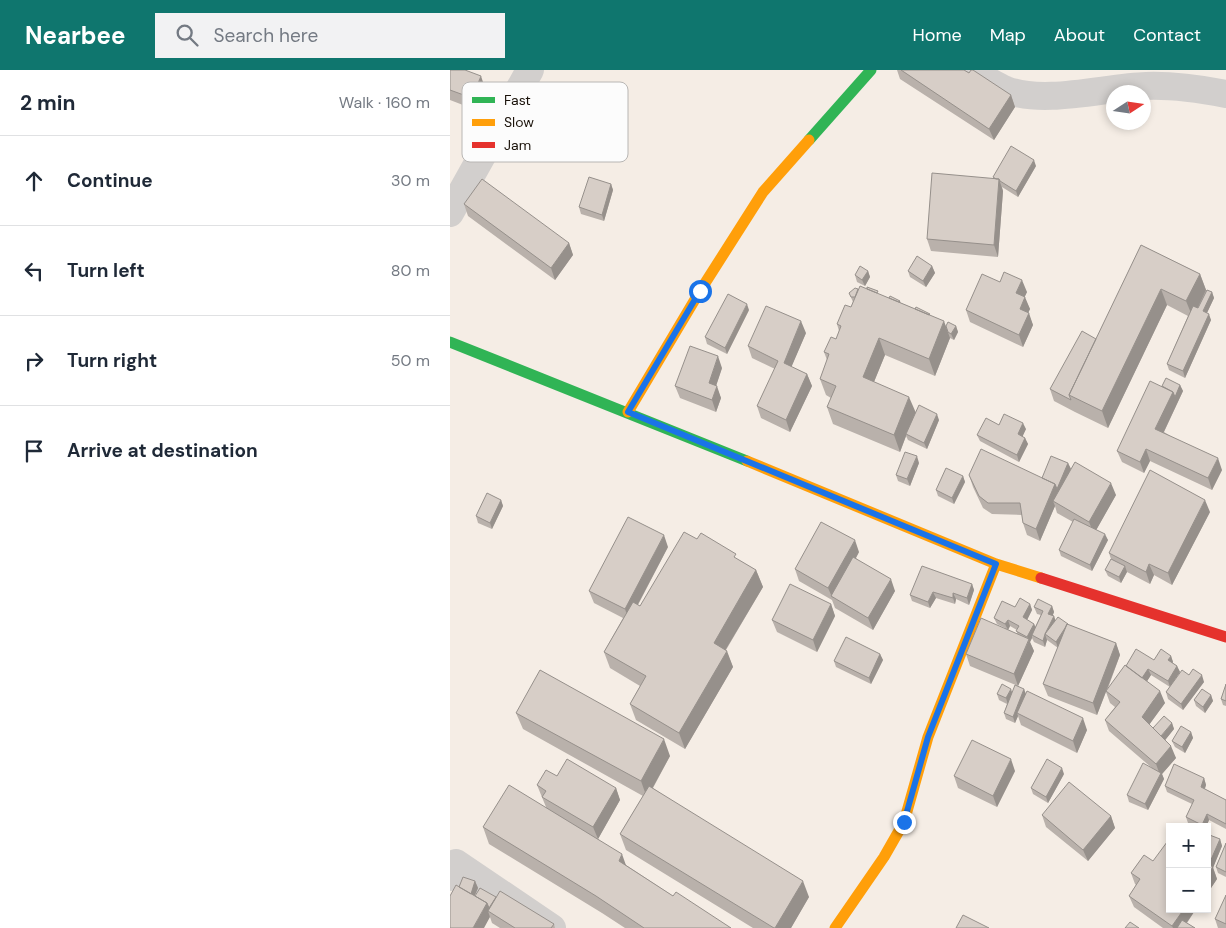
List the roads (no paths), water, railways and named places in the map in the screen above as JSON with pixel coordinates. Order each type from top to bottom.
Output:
[{"type":"street","points":[[523,82],[530,70]]},
{"type":"street","points":[[628,412],[700,291],[763,192],[871,70]]},
{"type":"street","points":[[969,70],[1007,90],[1024,94],[1076,93],[1147,86],[1197,88],[1226,94]]},
{"type":"street","points":[[450,213],[479,162]]},
{"type":"street","points":[[450,342],[628,412],[996,564],[1226,636]]},
{"type":"street","points":[[835,928],[884,857],[904,822],[928,737],[996,564]]},
{"type":"street","points":[[450,877],[456,863],[552,928]]}]
